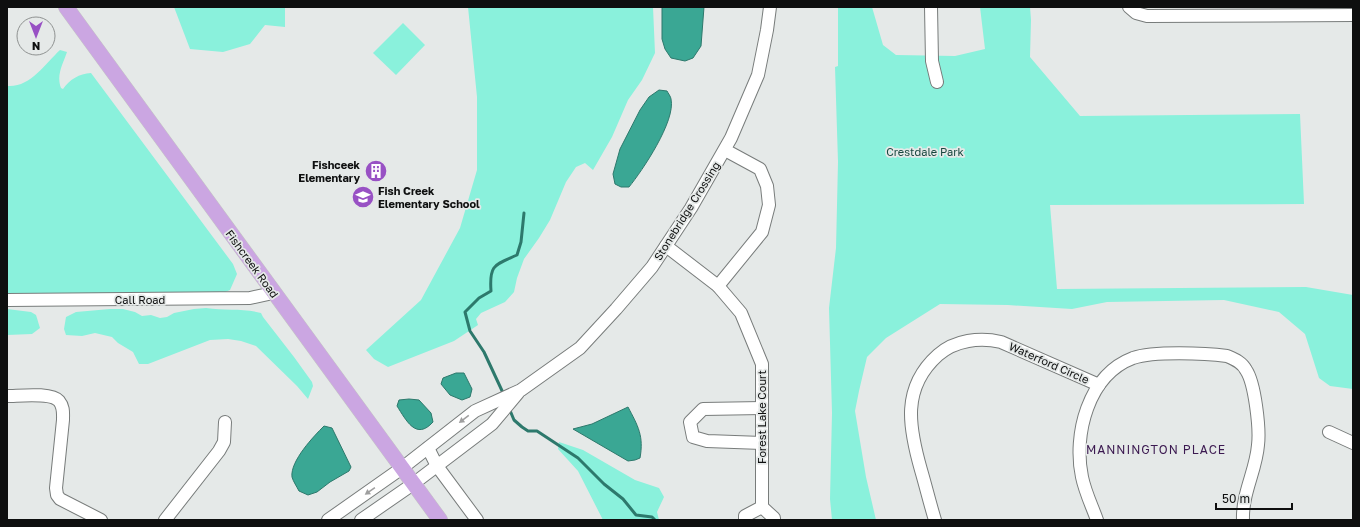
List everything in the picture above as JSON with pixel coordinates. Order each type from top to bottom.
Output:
[{"type":"main road","name":"Fishcreek Road","points":[[66,7],[273,293],[440,520]]},
{"type":"street","name":"Stonebridge Crossing","points":[[361,520],[413,484],[492,424],[501,406],[580,348],[652,267],[692,208],[731,138],[758,75],[770,7]]},
{"type":"street","points":[[931,7],[932,61],[937,82]]},
{"type":"street","points":[[1129,7],[1136,13],[1147,16],[1353,15]]},
{"type":"street","points":[[718,286],[762,232],[769,205],[767,186],[760,169],[725,150]]},
{"type":"street","name":"Forest Lake Court","points":[[666,246],[718,286],[741,313],[762,364],[762,507]]},
{"type":"street","name":"Call Road","points":[[7,300],[250,298],[273,293]]},
{"type":"street","name":"Waterford Circle","points":[[935,520],[915,447],[912,428],[911,404],[919,378],[930,363],[943,351],[952,346],[972,340],[991,340],[1001,342],[1099,385]]},
{"type":"street","points":[[1097,520],[1082,478],[1080,458],[1082,428],[1093,396],[1099,385],[1108,374],[1118,366],[1133,358],[1165,354],[1219,355],[1234,359],[1247,370],[1252,386],[1259,431],[1256,460],[1245,495],[1242,520]]},
{"type":"street","points":[[7,396],[47,396],[54,397],[60,402],[63,408],[59,469],[56,488],[57,495],[60,499],[101,520]]},
{"type":"street","name":"Stonebridge Crossing","points":[[328,520],[402,468],[475,411],[501,406]]},
{"type":"street","points":[[762,408],[702,409],[690,422],[693,437],[707,441],[762,443]]},
{"type":"street","points":[[165,520],[219,451],[224,442],[225,422]]},
{"type":"street","points":[[1329,432],[1353,443]]},
{"type":"street","points":[[428,448],[437,466],[477,520]]},
{"type":"street","points":[[745,520],[745,516],[762,507],[774,518],[774,520]]},
{"type":"green space","points":[[174,7],[285,7],[285,27],[265,25],[250,44],[223,52],[190,49]]},
{"type":"green space","points":[[468,7],[653,7],[655,53],[642,80],[628,100],[612,137],[593,170],[585,163],[576,167],[566,182],[550,220],[524,259],[514,292],[505,302],[481,313],[476,319],[478,325],[454,341],[388,367],[374,359],[366,350],[421,300],[460,228],[477,170],[477,97]]},
{"type":"green space","name":"Crestdale Park","points":[[838,7],[872,7],[883,45],[896,55],[955,56],[985,49],[980,7],[1030,7],[1030,57],[1080,116],[1300,114],[1304,204],[1050,205],[1057,289],[1306,287],[1353,295],[1353,389],[1330,386],[1319,378],[1305,334],[1279,312],[1224,300],[1107,302],[1072,309],[1008,305],[940,304],[886,338],[867,357],[855,411],[866,477],[876,520],[832,520],[830,499],[832,413],[829,308],[836,248],[838,162],[835,67],[838,66]]},
{"type":"green space","points":[[403,23],[425,45],[396,75],[373,53]]},
{"type":"green space","points":[[60,50],[67,52],[59,79],[61,88],[63,89],[75,78],[91,73],[233,264],[237,274],[230,290],[216,296],[7,296],[7,86],[15,86],[30,79],[56,56]]},
{"type":"green space","points":[[206,308],[261,313],[312,382],[313,386],[308,399],[297,386],[256,346],[241,341],[228,339],[210,340],[148,364],[139,364],[133,352],[118,343],[112,337],[95,333],[82,336],[66,335],[64,329],[66,317],[76,312],[123,309],[135,312],[142,316],[151,315],[160,318],[167,317],[174,313]]},
{"type":"green space","points":[[7,309],[31,312],[36,315],[40,328],[32,334],[7,335]]},
{"type":"green space","points":[[559,442],[583,450],[635,480],[659,488],[664,497],[657,512],[659,520],[603,520],[578,471],[558,449]]},
{"type":"shaded area","points":[[662,7],[704,7],[701,46],[693,58],[685,61],[671,58],[665,49],[662,39]]},
{"type":"shaded area","points":[[659,90],[667,91],[671,98],[671,108],[668,120],[657,145],[642,170],[629,187],[621,187],[615,184],[613,174],[620,149],[640,110],[649,97]]},
{"type":"shaded area","points":[[456,373],[464,373],[472,389],[470,397],[462,400],[450,395],[441,384],[443,378]]},
{"type":"shaded area","points":[[399,400],[419,400],[431,413],[433,422],[427,427],[417,429],[408,422],[400,411],[397,406]]},
{"type":"shaded area","points":[[628,407],[641,437],[640,458],[635,460],[628,461],[573,429],[592,424]]},
{"type":"shaded area","points":[[324,426],[332,428],[351,467],[349,471],[330,482],[317,492],[308,495],[299,491],[292,477],[292,471],[299,456],[314,436]]},
{"type":"waterway","points":[[504,395],[484,352],[470,331],[465,312],[479,298],[491,291],[491,275],[495,267],[503,261],[517,255],[521,242],[524,213]]},
{"type":"waterway","points":[[509,408],[514,420],[522,427],[528,431],[537,431],[578,458],[604,484],[623,499],[636,515],[652,517],[655,520]]},
{"type":"place","name":"Fishceek Elementary","points":[[376,171]]},
{"type":"place","name":"Fish Creek Elementary School","points":[[363,197]]},
{"type":"district","name":"MANNINGTON PLACE","points":[[1156,450]]}]
